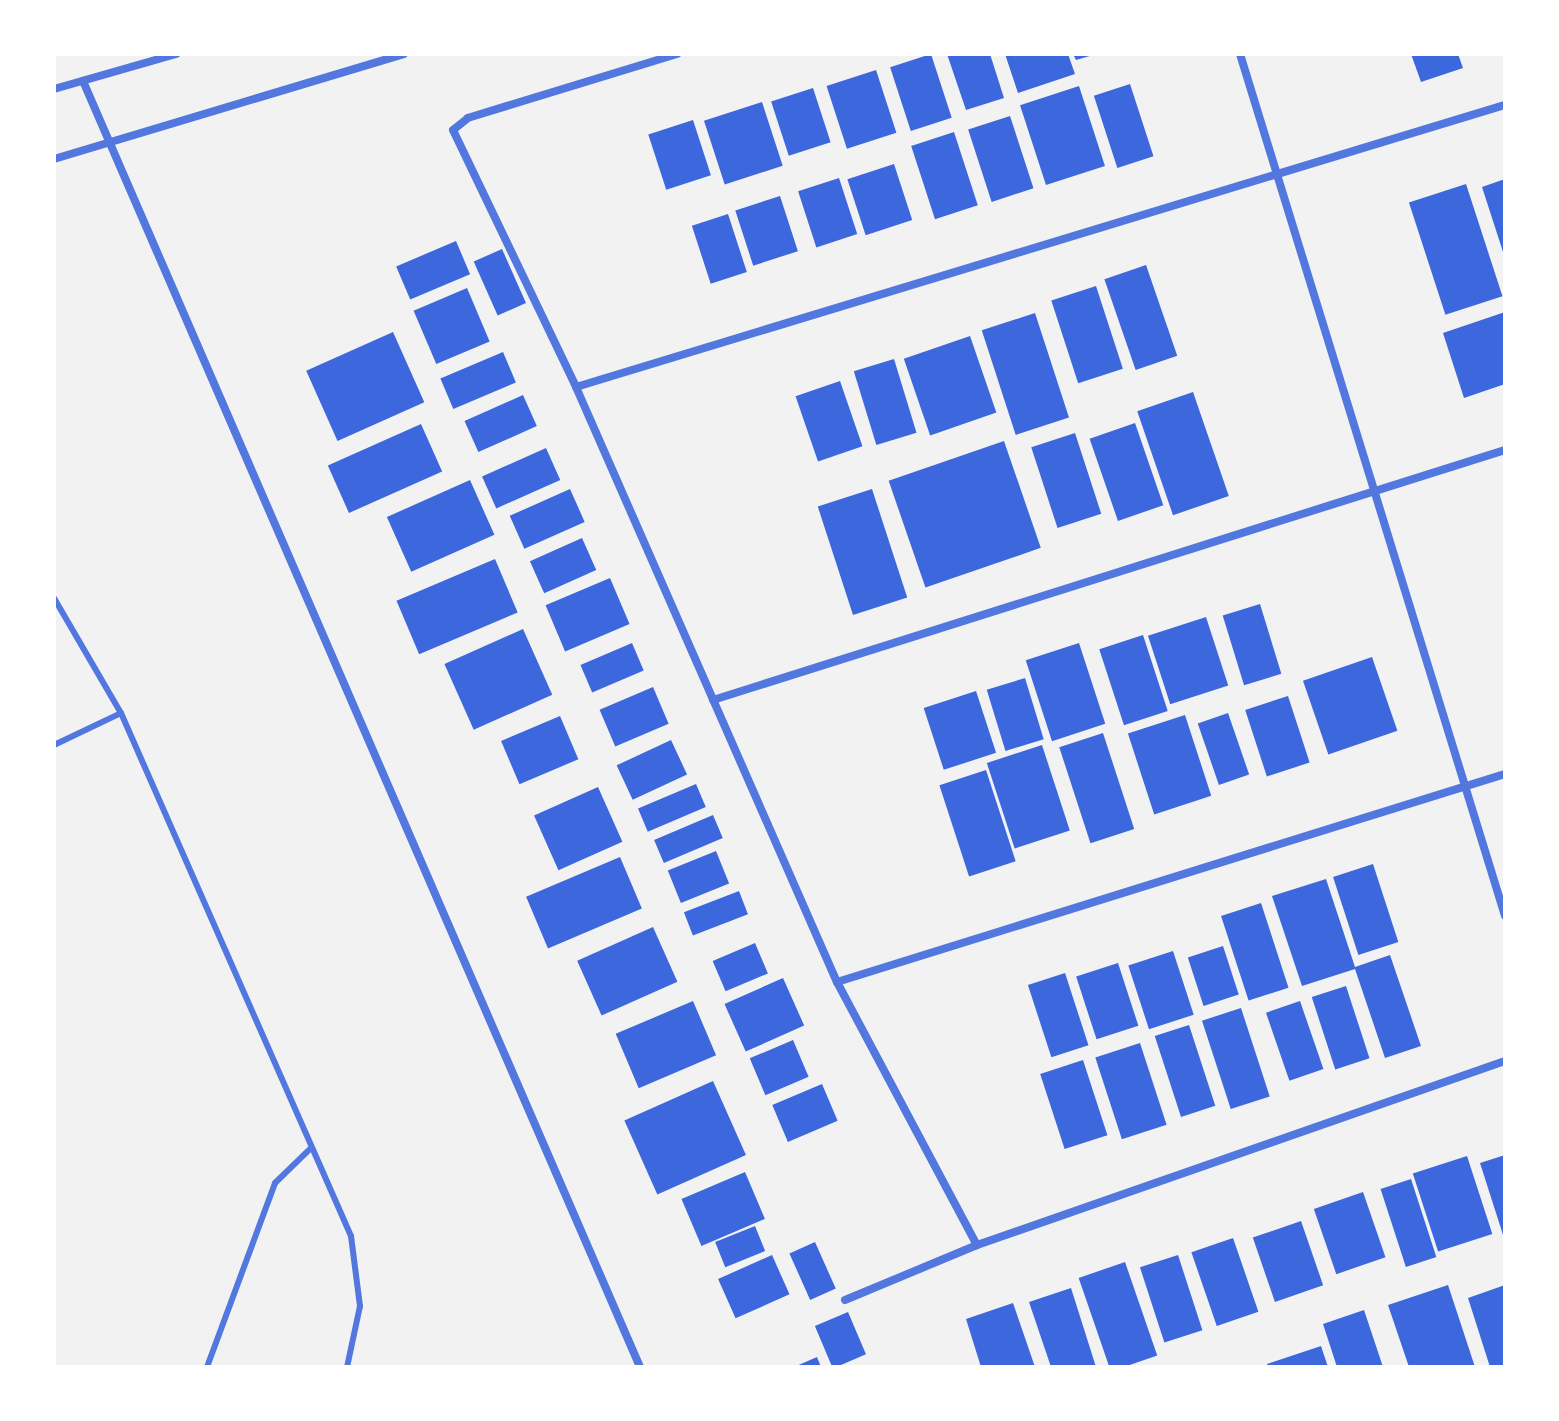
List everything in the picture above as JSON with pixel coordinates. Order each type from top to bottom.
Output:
[{"type":"street","points":[[54,89],[176,54]]},
{"type":"street","points":[[54,159],[110,145],[404,54]]},
{"type":"street","points":[[677,54],[453,127],[576,387],[837,982],[977,1245]]},
{"type":"street","points":[[1240,54],[1462,787],[1505,916]]},
{"type":"street","points":[[83,81],[640,1367]]},
{"type":"street","points":[[576,387],[1505,105]]},
{"type":"street","points":[[713,700],[1505,450]]},
{"type":"street","points":[[837,982],[1505,774]]},
{"type":"street","points":[[845,1300],[977,1245],[1505,1061]]},
{"type":"lane","points":[[54,598],[121,713],[351,1236],[360,1306],[347,1367]]},
{"type":"lane","points":[[54,745],[121,713]]},
{"type":"lane","points":[[207,1367],[275,1183],[311,1148]]},
{"type":"building","points":[[931,54],[952,118],[911,131],[890,67]]},
{"type":"building","points":[[947,54],[990,54],[1004,98],[966,110]]},
{"type":"building","points":[[1005,54],[1068,54],[1075,74],[1018,93]]},
{"type":"building","points":[[1073,54],[1093,54],[1093,55],[1076,60]]},
{"type":"building","points":[[1411,54],[1458,54],[1463,68],[1421,82]]},
{"type":"building","points":[[876,70],[896,133],[847,149],[827,86]]},
{"type":"building","points":[[1130,84],[1153,156],[1117,168],[1094,96]]},
{"type":"building","points":[[1079,86],[1105,166],[1046,185],[1020,105]]},
{"type":"building","points":[[813,88],[831,142],[789,156],[771,102]]},
{"type":"building","points":[[762,102],[783,166],[725,185],[704,121]]},
{"type":"building","points":[[1010,116],[1033,188],[992,202],[968,130]]},
{"type":"building","points":[[693,120],[711,175],[666,190],[648,135]]},
{"type":"building","points":[[954,132],[978,205],[935,219],[911,146]]},
{"type":"building","points":[[894,164],[912,220],[866,235],[847,179]]},
{"type":"building","points":[[839,178],[857,234],[816,247],[798,191]]},
{"type":"building","points":[[1505,179],[1505,255],[1504,255],[1482,187]]},
{"type":"building","points":[[1466,184],[1502,296],[1445,315],[1409,203]]},
{"type":"building","points":[[780,196],[798,251],[753,266],[735,211]]},
{"type":"building","points":[[728,214],[747,272],[711,284],[692,226]]},
{"type":"building","points":[[456,241],[470,274],[410,300],[396,266]]},
{"type":"building","points":[[502,249],[526,303],[498,316],[474,262]]},
{"type":"building","points":[[1146,265],[1177,356],[1136,370],[1104,279]]},
{"type":"building","points":[[1096,286],[1123,369],[1078,383],[1051,301]]},
{"type":"building","points":[[467,288],[490,341],[436,364],[414,311]]},
{"type":"building","points":[[1505,312],[1505,384],[1464,398],[1443,333]]},
{"type":"building","points":[[1035,313],[1069,418],[1016,435],[982,330]]},
{"type":"building","points":[[393,332],[424,402],[338,441],[306,371]]},
{"type":"building","points":[[970,336],[996,413],[930,435],[904,359]]},
{"type":"building","points":[[503,352],[516,382],[453,409],[440,379]]},
{"type":"building","points":[[894,359],[917,433],[876,445],[854,371]]},
{"type":"building","points":[[840,381],[862,446],[818,462],[796,396]]},
{"type":"building","points":[[1193,392],[1229,496],[1173,515],[1137,411]]},
{"type":"building","points":[[523,395],[537,426],[478,452],[465,421]]},
{"type":"building","points":[[1135,423],[1163,505],[1118,521],[1090,439]]},
{"type":"building","points":[[421,424],[442,472],[349,513],[328,465]]},
{"type":"building","points":[[1075,433],[1101,514],[1058,528],[1031,447]]},
{"type":"building","points":[[1004,441],[1041,548],[925,588],[889,481]]},
{"type":"building","points":[[546,448],[560,480],[496,508],[482,476]]},
{"type":"building","points":[[470,480],[494,535],[411,572],[387,517]]},
{"type":"building","points":[[570,489],[585,522],[524,549],[510,516]]},
{"type":"building","points":[[872,489],[907,597],[853,615],[818,507]]},
{"type":"building","points":[[582,538],[596,570],[544,593],[530,561]]},
{"type":"building","points":[[495,559],[518,612],[419,654],[397,601]]},
{"type":"building","points":[[610,578],[630,624],[565,651],[546,605]]},
{"type":"building","points":[[1260,604],[1281,674],[1244,685],[1223,615]]},
{"type":"building","points":[[1206,617],[1228,685],[1170,704],[1148,636]]},
{"type":"building","points":[[523,629],[552,695],[474,730],[444,664]]},
{"type":"building","points":[[1143,635],[1168,711],[1124,725],[1099,649]]},
{"type":"building","points":[[632,643],[644,671],[592,692],[580,665]]},
{"type":"building","points":[[1079,643],[1105,724],[1052,741],[1026,660]]},
{"type":"building","points":[[1372,657],[1397,731],[1328,755],[1303,681]]},
{"type":"building","points":[[1025,678],[1044,739],[1005,751],[987,690]]},
{"type":"building","points":[[653,687],[669,724],[615,746],[600,710]]},
{"type":"building","points":[[976,691],[996,753],[944,770],[924,708]]},
{"type":"building","points":[[1288,696],[1310,763],[1267,776],[1245,710]]},
{"type":"building","points":[[1228,713],[1249,774],[1219,785],[1198,723]]},
{"type":"building","points":[[1185,715],[1211,796],[1154,814],[1128,734]]},
{"type":"building","points":[[560,716],[578,759],[519,784],[501,741]]},
{"type":"building","points":[[1103,733],[1134,829],[1090,843],[1059,747]]},
{"type":"building","points":[[671,740],[687,774],[633,800],[617,765]]},
{"type":"building","points":[[1042,745],[1070,831],[1015,849],[987,763]]},
{"type":"building","points":[[986,770],[1016,861],[969,876],[939,785]]},
{"type":"building","points":[[696,784],[706,807],[648,832],[638,809]]},
{"type":"building","points":[[598,787],[622,842],[558,870],[534,815]]},
{"type":"building","points":[[713,815],[723,838],[664,863],[654,840]]},
{"type":"building","points":[[716,851],[729,883],[681,903],[668,870]]},
{"type":"building","points":[[620,857],[642,909],[548,948],[526,897]]},
{"type":"building","points":[[1373,864],[1398,942],[1358,955],[1333,877]]},
{"type":"building","points":[[1326,879],[1355,967],[1390,955],[1421,1046],[1385,1058],[1355,969],[1302,986],[1272,896]]},
{"type":"building","points":[[739,891],[748,914],[693,935],[684,912]]},
{"type":"building","points":[[1261,903],[1289,988],[1249,1001],[1221,916]]},
{"type":"building","points":[[653,927],[677,982],[602,1016],[577,961]]},
{"type":"building","points":[[755,943],[768,973],[726,991],[713,961]]},
{"type":"building","points":[[1223,946],[1239,995],[1204,1006],[1188,957]]},
{"type":"building","points":[[1173,951],[1194,1015],[1149,1029],[1128,966]]},
{"type":"building","points":[[1118,963],[1138,1026],[1097,1039],[1076,977]]},
{"type":"building","points":[[1065,973],[1088,1045],[1051,1057],[1028,985]]},
{"type":"building","points":[[783,978],[804,1026],[746,1052],[725,1004]]},
{"type":"building","points":[[1346,986],[1369,1058],[1335,1069],[1312,997]]},
{"type":"building","points":[[693,1001],[716,1055],[639,1088],[616,1034]]},
{"type":"building","points":[[1300,1001],[1323,1069],[1289,1081],[1266,1013]]},
{"type":"building","points":[[1241,1008],[1270,1096],[1231,1109],[1202,1021]]},
{"type":"building","points":[[1189,1025],[1215,1106],[1181,1117],[1155,1036]]},
{"type":"building","points":[[793,1040],[809,1077],[765,1095],[750,1058]]},
{"type":"building","points":[[1140,1043],[1167,1125],[1122,1139],[1095,1058]]},
{"type":"building","points":[[1083,1060],[1107,1135],[1065,1149],[1040,1074]]},
{"type":"building","points":[[713,1081],[746,1155],[657,1194],[624,1120]]},
{"type":"building","points":[[822,1084],[838,1121],[788,1142],[772,1105]]},
{"type":"building","points":[[1505,1155],[1505,1238],[1504,1238],[1480,1163]]},
{"type":"building","points":[[1467,1156],[1492,1234],[1438,1252],[1413,1174]]},
{"type":"building","points":[[745,1172],[765,1219],[701,1246],[681,1199]]},
{"type":"building","points":[[1411,1179],[1436,1257],[1406,1267],[1381,1189]]},
{"type":"building","points":[[1363,1192],[1385,1257],[1336,1274],[1314,1209]]},
{"type":"building","points":[[1301,1221],[1323,1285],[1275,1302],[1253,1238]]},
{"type":"building","points":[[755,1226],[765,1251],[725,1267],[715,1242]]},
{"type":"building","points":[[1233,1238],[1258,1312],[1217,1326],[1191,1252]]},
{"type":"building","points":[[815,1242],[836,1289],[810,1300],[789,1253]]},
{"type":"building","points":[[772,1255],[789,1294],[736,1318],[718,1279]]},
{"type":"building","points":[[1178,1255],[1202,1330],[1164,1342],[1140,1267]]},
{"type":"building","points":[[1125,1262],[1157,1356],[1124,1367],[1109,1367],[1079,1278]]},
{"type":"building","points":[[1448,1285],[1475,1367],[1409,1367],[1388,1305]]},
{"type":"building","points":[[1505,1285],[1505,1367],[1490,1367],[1468,1298]]},
{"type":"building","points":[[1071,1288],[1096,1367],[1051,1367],[1029,1302]]},
{"type":"building","points":[[1013,1303],[1035,1367],[981,1367],[966,1319]]},
{"type":"building","points":[[1364,1310],[1383,1367],[1337,1367],[1323,1324]]},
{"type":"building","points":[[848,1312],[866,1354],[832,1367],[815,1326]]},
{"type":"building","points":[[1321,1346],[1328,1367],[1268,1367],[1267,1364]]},
{"type":"building","points":[[817,1357],[821,1367],[794,1367]]}]
